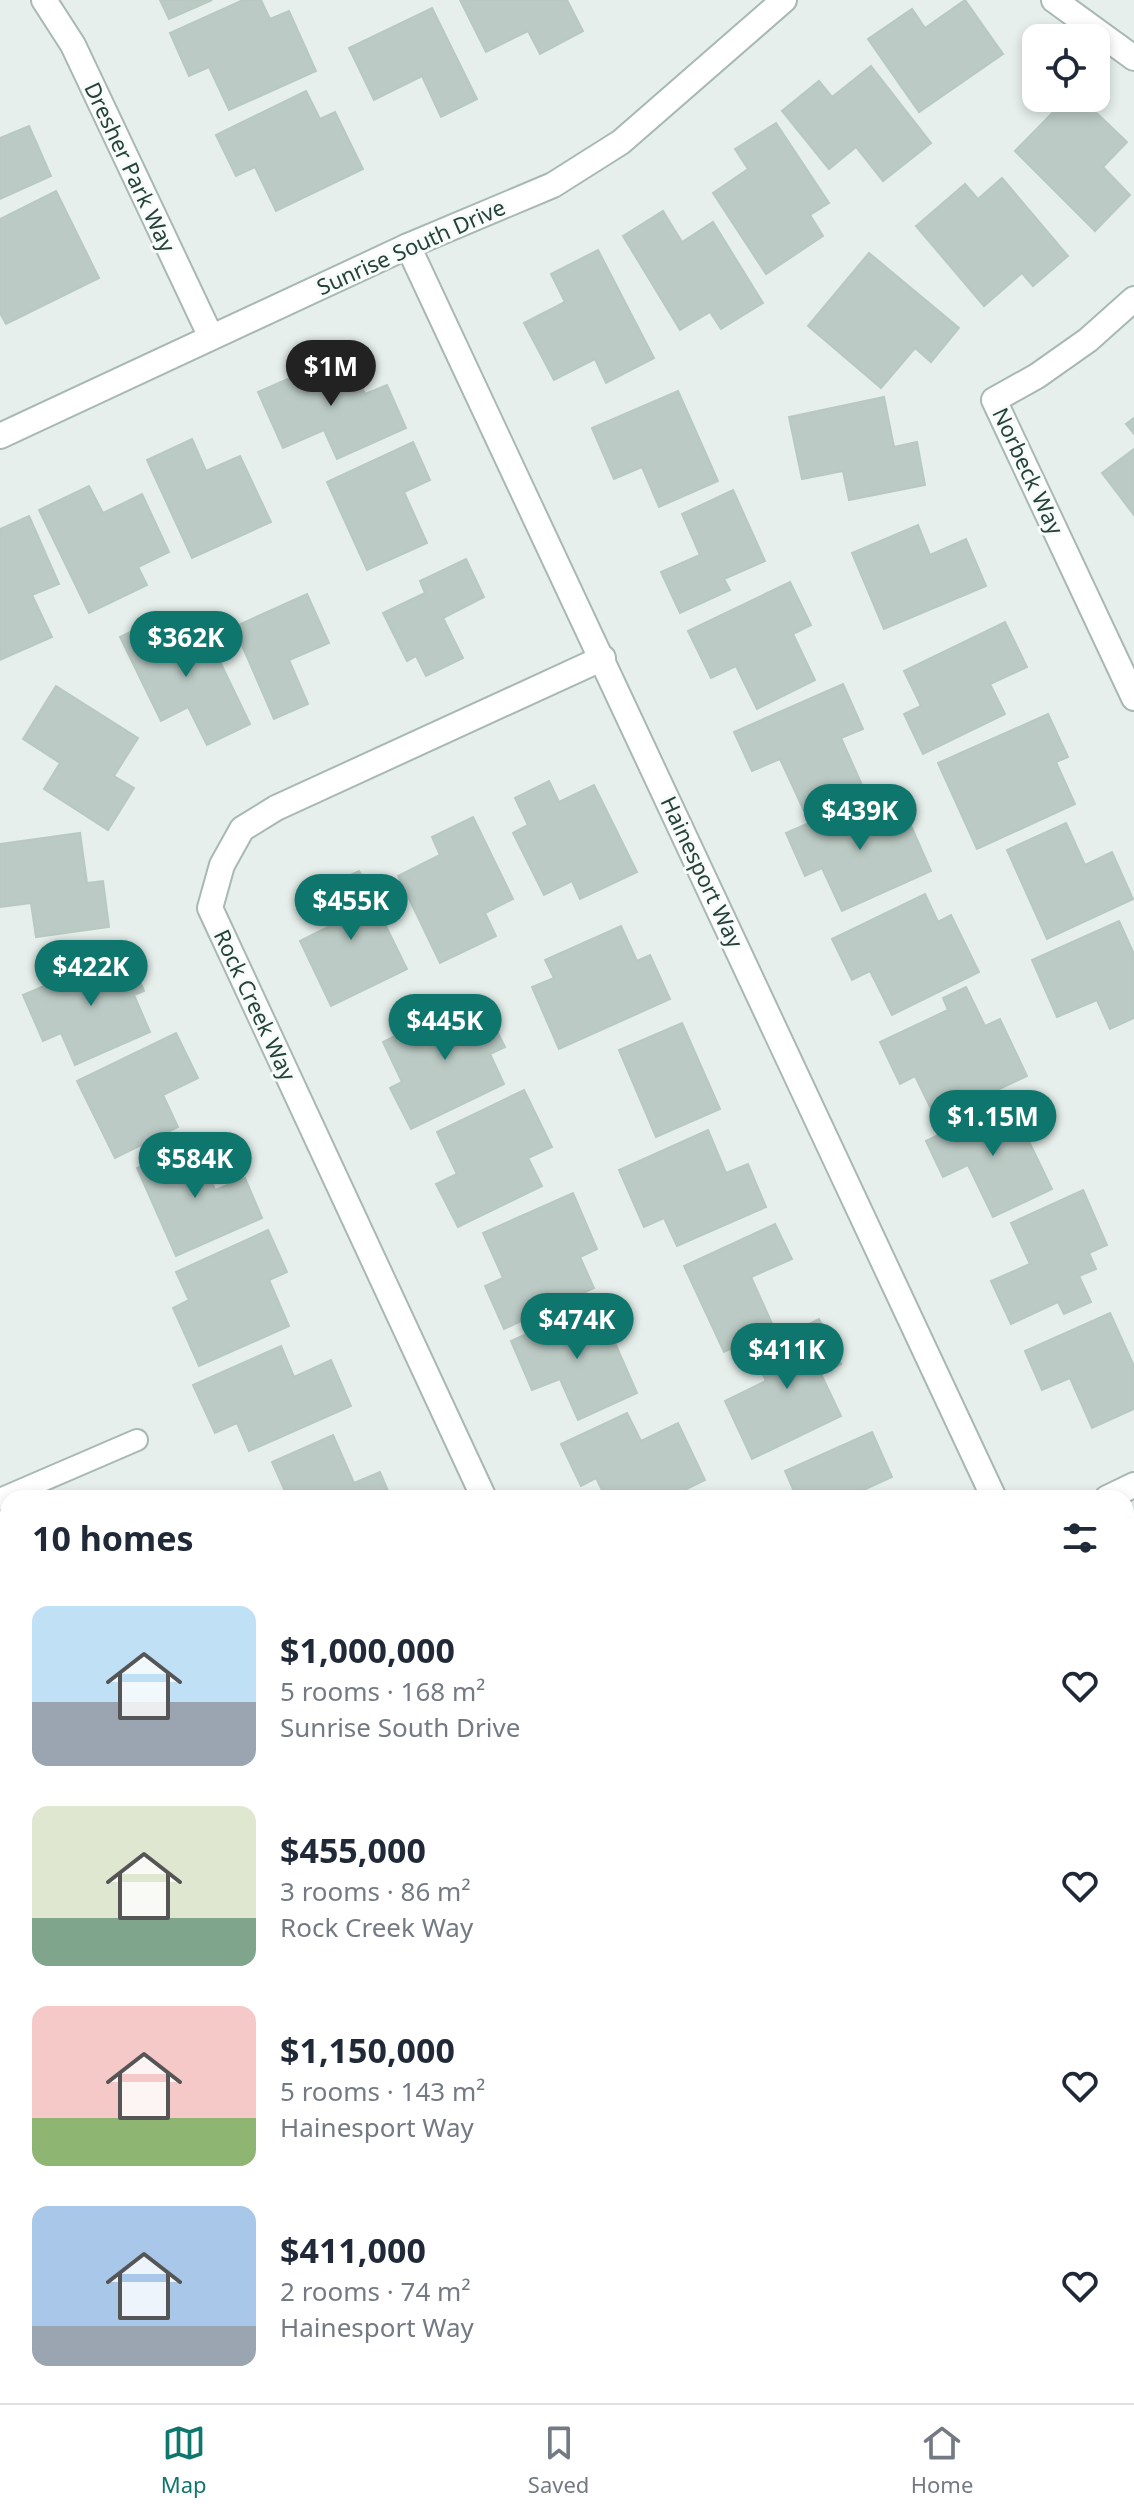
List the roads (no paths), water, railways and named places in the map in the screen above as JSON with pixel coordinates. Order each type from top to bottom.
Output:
[{"type":"street","name":"Dresher Park Way","points":[[44,0],[73,45],[211,337]]},
{"type":"street","name":"Sunrise South Drive","points":[[0,436],[408,246],[553,185],[621,142],[784,0]]},
{"type":"street","points":[[1054,0],[1134,58]]},
{"type":"street","name":"Hainesport Way","points":[[408,246],[990,1490]]},
{"type":"street","name":"Norbeck Way","points":[[1134,299],[1088,340],[1037,376],[994,400],[1134,698]]},
{"type":"street","name":"Rock Creek Way","points":[[480,1490],[210,908],[222,865],[242,829],[276,808],[603,658]]},
{"type":"lane","points":[[21,1490],[137,1440]]}]
